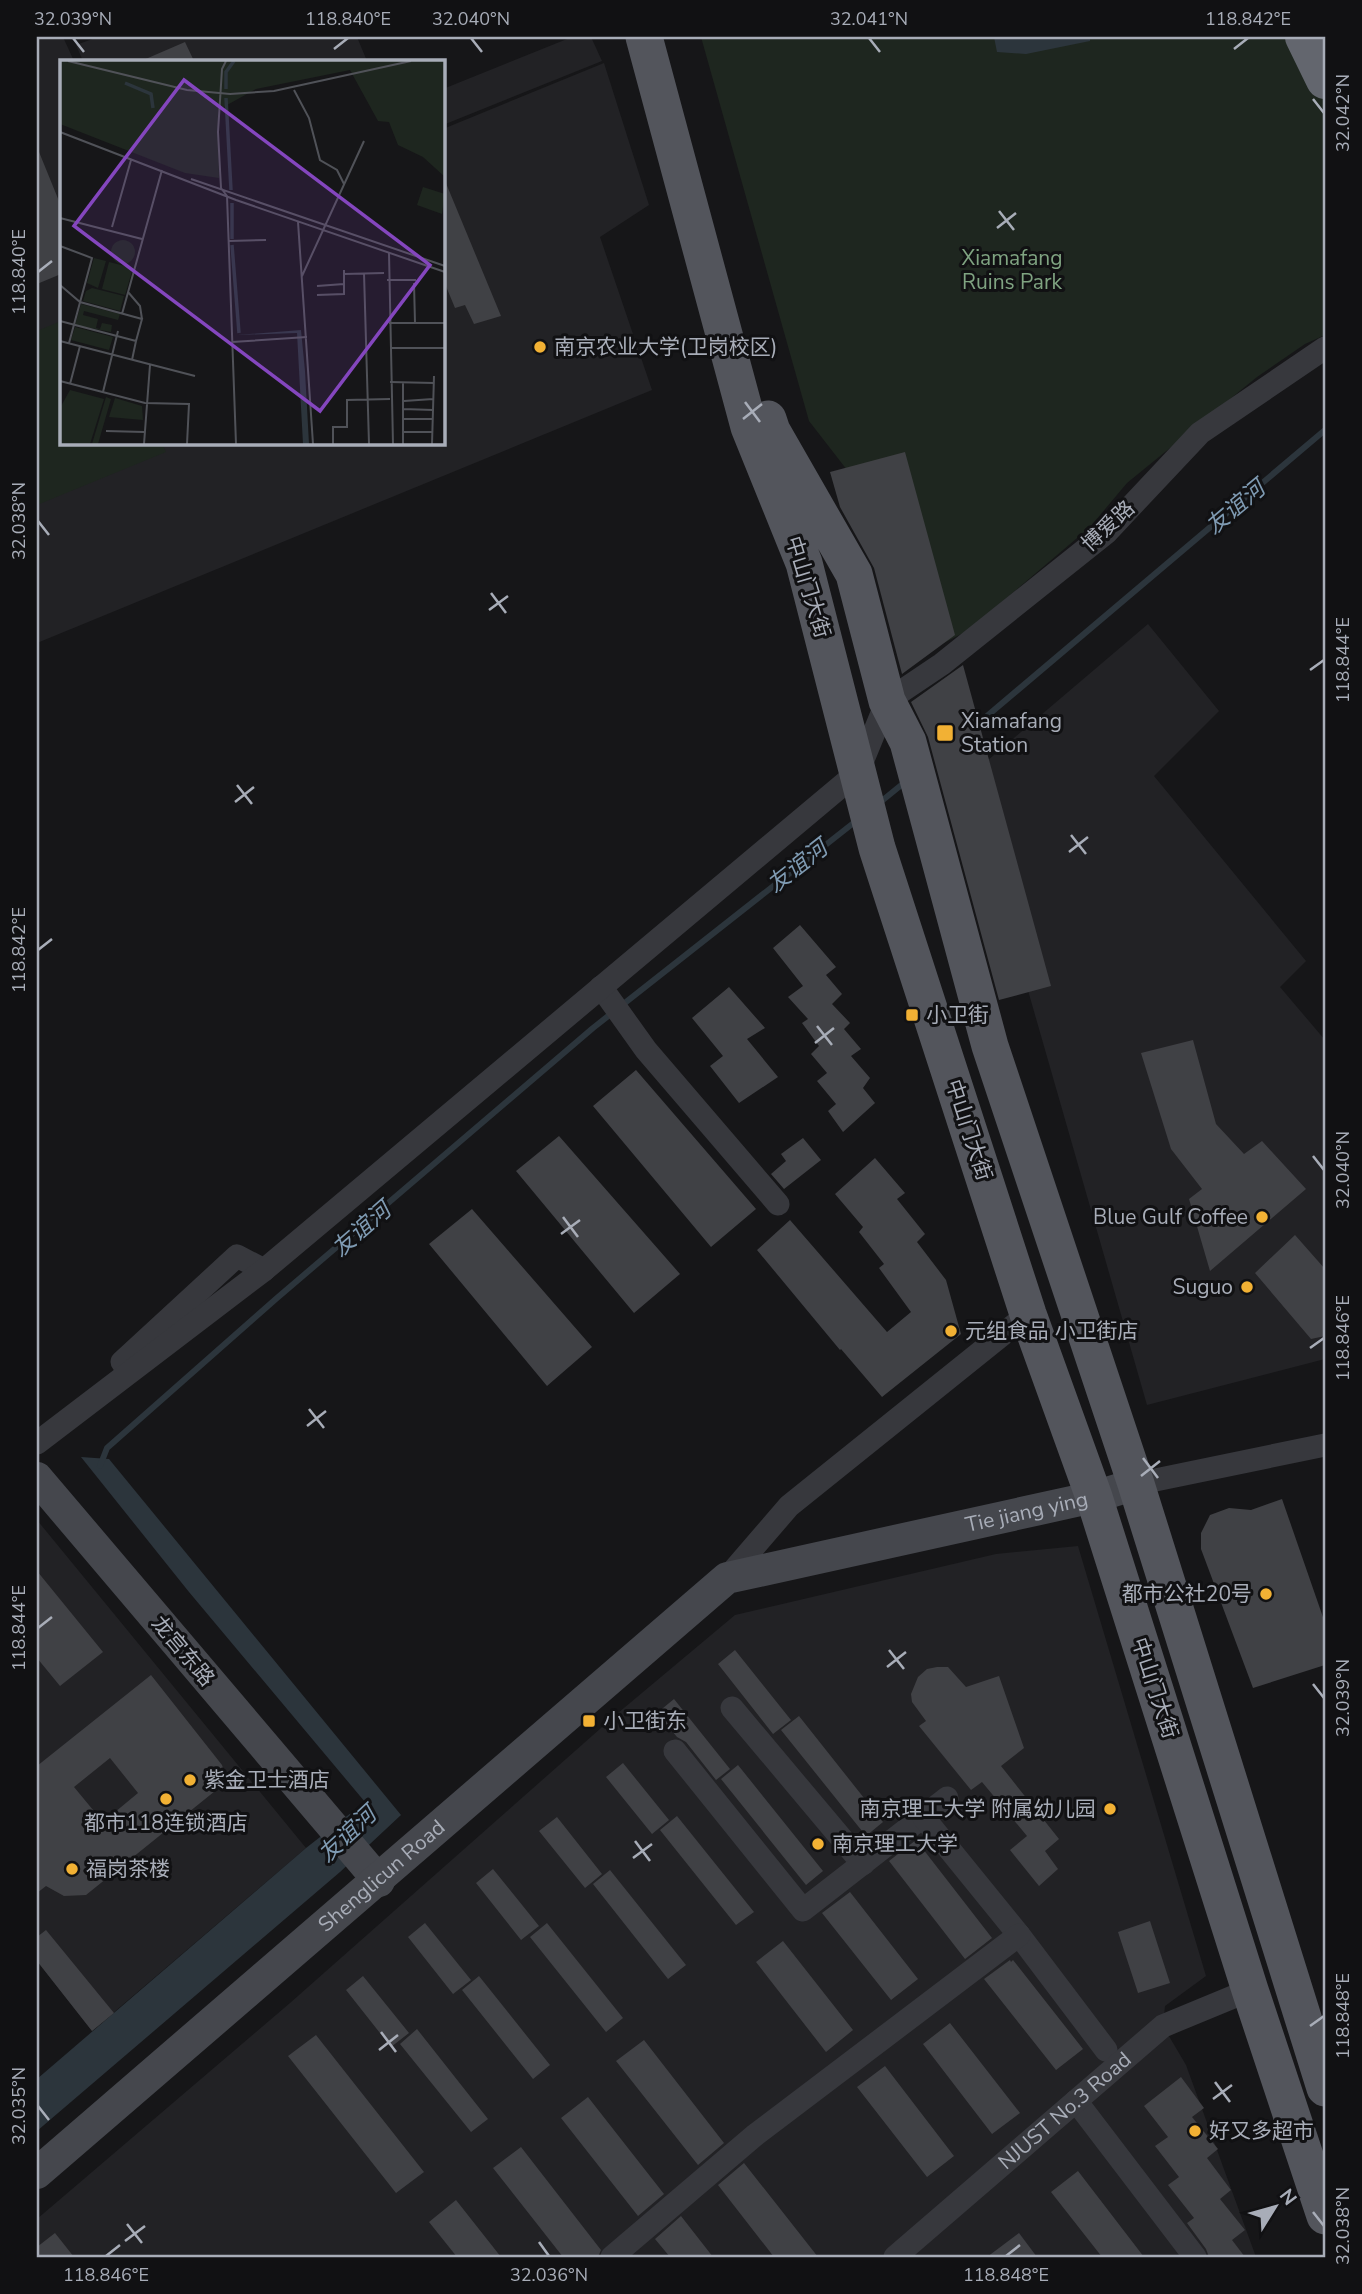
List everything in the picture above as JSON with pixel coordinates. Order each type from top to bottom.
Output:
[{"type":"highway","points":[[1304,37],[1325,80]]},
{"type":"main road","name":"中山门大街","points":[[644,37],[749,428],[804,563],[877,848],[1028,1314],[1094,1497],[1250,1990],[1325,2216]]},
{"type":"main road","name":"中山门大街","points":[[664,37],[772,431],[854,574],[887,701],[908,743],[990,1046],[1136,1484],[1325,2088]]},
{"type":"street","name":"博爱路","points":[[887,701],[942,664],[1106,533],[1200,433],[1325,348]]},
{"type":"street","points":[[37,1442],[264,1270],[605,993],[858,772],[887,701]]},
{"type":"street","points":[[605,993],[646,1050],[778,1204]]},
{"type":"street","points":[[727,1578],[789,1506],[1028,1314]]},
{"type":"street","name":"Tie jiang ying","points":[[727,1578],[1094,1497],[1136,1484],[1325,1445]]},
{"type":"street","name":"龙宫东路","points":[[37,1478],[370,1871]]},
{"type":"street","name":"Shenglicun Road","points":[[37,2173],[370,1871],[727,1578]]},
{"type":"street","points":[[732,1708],[863,1864]]},
{"type":"street","points":[[674,1751],[803,1910],[947,1798]]},
{"type":"street","points":[[924,1818],[1019,1935],[1106,2050]]},
{"type":"street","points":[[612,2257],[754,2136],[1019,1935]]},
{"type":"street","name":"NJUST No.3 Road","points":[[895,2257],[1163,2026],[1250,1990]]},
{"type":"street","points":[[1076,2101],[1195,2257]]},
{"type":"shaded area","name":"南京农业大学(卫岗校区)","points":[[37,37],[63,37],[74,60],[60,60],[60,444],[444,444],[444,129],[604,63],[649,205],[600,237],[652,390],[37,643]]},
{"type":"shaded area","points":[[98,37],[357,37],[367,60],[83,60],[76,45]]},
{"type":"shaded area","points":[[572,37],[591,37],[602,61],[444,125],[444,89]]},
{"type":"shaded area","points":[[1148,624],[1219,711],[1154,776],[1306,961],[1280,987],[1325,1040],[1325,1359],[1147,1405],[967,778]]},
{"type":"shaded area","points":[[37,1520],[306,1848],[92,2031],[37,1961]]},
{"type":"shaded area","name":"南京理工大学","points":[[1078,1546],[1206,1976],[1165,2006],[1163,2026],[1186,2065],[1256,2257],[37,2257],[37,2219],[290,2003],[618,1713],[735,1615],[996,1554]]},
{"type":"green space","name":"Xiamafang Ruins Park","points":[[701,37],[1325,37],[1325,335],[1305,344],[1257,377],[1127,483],[1090,527],[969,630],[934,648],[896,533],[809,421]]},
{"type":"green space","points":[[60,321],[60,444],[162,444],[166,452],[37,505],[37,331]]},
{"type":"water","points":[[994,37],[1090,37],[1090,41],[1026,54],[997,52]]},
{"type":"water","points":[[81,1457],[109,1459],[401,1815],[340,1872],[37,2131],[37,2079],[306,1848],[365,1802],[189,1592]]},
{"type":"building","points":[[185,42],[194,60],[143,60]]},
{"type":"building","points":[[37,147],[60,204],[60,274],[37,284]]},
{"type":"building","points":[[444,178],[501,316],[474,324],[465,305],[455,308],[444,281]]},
{"type":"building","points":[[905,452],[955,635],[902,674],[874,568],[840,507],[830,472]]},
{"type":"building","points":[[963,665],[1051,986],[999,1000],[928,737],[911,702]]},
{"type":"building","points":[[800,925],[836,967],[826,975],[842,994],[832,1004],[850,1023],[844,1029],[861,1049],[851,1056],[870,1078],[863,1088],[875,1103],[843,1132],[828,1111],[836,1104],[817,1081],[827,1073],[811,1054],[819,1046],[802,1023],[808,1019],[788,997],[803,986],[773,948]]},
{"type":"building","points":[[729,987],[765,1028],[747,1039],[778,1077],[739,1103],[710,1066],[723,1056],[692,1018]]},
{"type":"building","points":[[1193,1040],[1216,1124],[1244,1154],[1262,1141],[1306,1189],[1210,1271],[1189,1199],[1202,1189],[1171,1149],[1141,1053]]},
{"type":"building","points":[[636,1070],[756,1209],[711,1247],[593,1106]]},
{"type":"building","points":[[559,1136],[680,1274],[634,1313],[516,1171]]},
{"type":"building","points":[[803,1138],[821,1160],[784,1189],[771,1174],[786,1161],[781,1154]]},
{"type":"building","points":[[875,1158],[905,1193],[897,1199],[925,1234],[917,1242],[946,1280],[961,1334],[882,1397],[757,1250],[790,1220],[887,1332],[911,1312],[879,1268],[884,1264],[859,1232],[863,1227],[835,1194]]},
{"type":"building","points":[[472,1209],[592,1347],[547,1386],[429,1244]]},
{"type":"building","points":[[1295,1235],[1325,1269],[1325,1336],[1311,1339],[1255,1273]]},
{"type":"building","name":"都市公社20号","points":[[1282,1499],[1325,1623],[1325,1665],[1253,1688],[1201,1549],[1201,1533],[1210,1515],[1229,1508],[1251,1510]]},
{"type":"building","points":[[37,1571],[103,1652],[60,1686],[37,1658]]},
{"type":"building","points":[[735,1650],[791,1720],[773,1734],[718,1664]]},
{"type":"building","points":[[948,1667],[966,1687],[999,1676],[1024,1748],[1001,1766],[1059,1839],[1045,1851],[1058,1869],[1039,1886],[1010,1850],[1027,1836],[982,1782],[971,1790],[919,1726],[926,1721],[912,1702],[911,1694],[918,1677],[927,1669]]},
{"type":"building","points":[[151,1675],[222,1765],[226,1777],[220,1787],[86,1895],[64,1896],[46,1886],[37,1893],[37,1766]],"holes":[[[110,1758],[138,1793],[103,1822],[74,1787]]]},
{"type":"building","points":[[674,1699],[730,1769],[716,1780],[686,1742],[677,1737],[657,1713]]},
{"type":"building","points":[[799,1716],[883,1822],[866,1836],[781,1730]]},
{"type":"building","points":[[623,1763],[669,1820],[652,1834],[606,1777]]},
{"type":"building","points":[[738,1765],[823,1871],[806,1885],[721,1779]]},
{"type":"building","points":[[677,1816],[754,1912],[736,1925],[660,1830]]},
{"type":"building","points":[[557,1817],[602,1874],[585,1888],[539,1831]]},
{"type":"building","points":[[916,1840],[992,1938],[965,1959],[889,1861]]},
{"type":"building","points":[[493,1869],[539,1926],[521,1940],[476,1883]]},
{"type":"building","points":[[610,1870],[686,1965],[668,1979],[593,1884]]},
{"type":"building","points":[[850,1892],[918,1979],[891,2000],[822,1913]]},
{"type":"building","points":[[1150,1921],[1170,1983],[1138,1993],[1118,1932]]},
{"type":"building","points":[[425,1923],[471,1980],[453,1994],[408,1937]]},
{"type":"building","points":[[547,1923],[623,2018],[606,2032],[530,1937]]},
{"type":"building","points":[[46,1930],[114,2013],[92,2031],[37,1961],[37,1937]]},
{"type":"building","points":[[783,1941],[853,2030],[826,2052],[756,1962]]},
{"type":"building","points":[[1013,1960],[1083,2049],[1056,2070],[984,1979]]},
{"type":"building","points":[[363,1976],[409,2033],[391,2047],[346,1990]]},
{"type":"building","points":[[479,1976],[550,2065],[533,2079],[462,1990]]},
{"type":"building","points":[[950,2023],[1020,2113],[992,2134],[923,2044]]},
{"type":"building","points":[[417,2029],[488,2119],[471,2132],[400,2044]]},
{"type":"building","points":[[316,2035],[424,2172],[396,2193],[288,2056]]},
{"type":"building","points":[[644,2040],[724,2143],[698,2165],[616,2061]]},
{"type":"building","points":[[885,2066],[954,2156],[927,2177],[857,2087]]},
{"type":"building","points":[[1181,2077],[1204,2108],[1192,2117],[1218,2149],[1207,2158],[1231,2190],[1220,2199],[1245,2230],[1232,2240],[1245,2257],[1209,2257],[1187,2223],[1194,2218],[1168,2185],[1179,2177],[1155,2146],[1168,2137],[1144,2106]]},
{"type":"building","points":[[588,2097],[664,2194],[638,2216],[561,2118]]},
{"type":"building","points":[[521,2147],[601,2250],[598,2257],[563,2257],[493,2168]]},
{"type":"building","points":[[744,2163],[818,2257],[774,2257],[718,2185]]},
{"type":"building","points":[[1078,2171],[1144,2257],[1102,2257],[1051,2192]]},
{"type":"building","points":[[456,2200],[501,2257],[457,2257],[429,2222]]},
{"type":"building","points":[[681,2216],[713,2257],[670,2257],[655,2239]]},
{"type":"building","points":[[55,2233],[74,2257],[37,2257],[37,2247]]},
{"type":"building","points":[[1019,2233],[1037,2257],[987,2257]]},
{"type":"waterway","name":"友谊河","points":[[974,727],[1325,430]]},
{"type":"waterway","name":"友谊河","points":[[878,804],[905,782]]},
{"type":"waterway","name":"友谊河","points":[[100,1466],[107,1448],[277,1298],[593,1028],[856,821]]},
{"type":"place","name":"南京农业大学(卫岗校区)","points":[[540,347]]},
{"type":"place","name":"Xiamafang Station","points":[[945,733]]},
{"type":"place","name":"小卫街","points":[[912,1015]]},
{"type":"place","name":"Blue Gulf Coffee","points":[[1262,1217]]},
{"type":"place","name":"Suguo","points":[[1247,1287]]},
{"type":"place","name":"元组食品 小卫街店","points":[[951,1331]]},
{"type":"place","name":"都市公社20号","points":[[1266,1594]]},
{"type":"place","name":"小卫街东","points":[[589,1721]]},
{"type":"place","name":"紫金卫士酒店","points":[[190,1780]]},
{"type":"place","name":"都市118连锁酒店","points":[[166,1799]]},
{"type":"place","name":"南京理工大学 附属幼儿园","points":[[1110,1809]]},
{"type":"place","name":"南京理工大学","points":[[818,1844]]},
{"type":"place","name":"福岗茶楼","points":[[72,1869]]},
{"type":"place","name":"好又多超市","points":[[1195,2131]]}]
